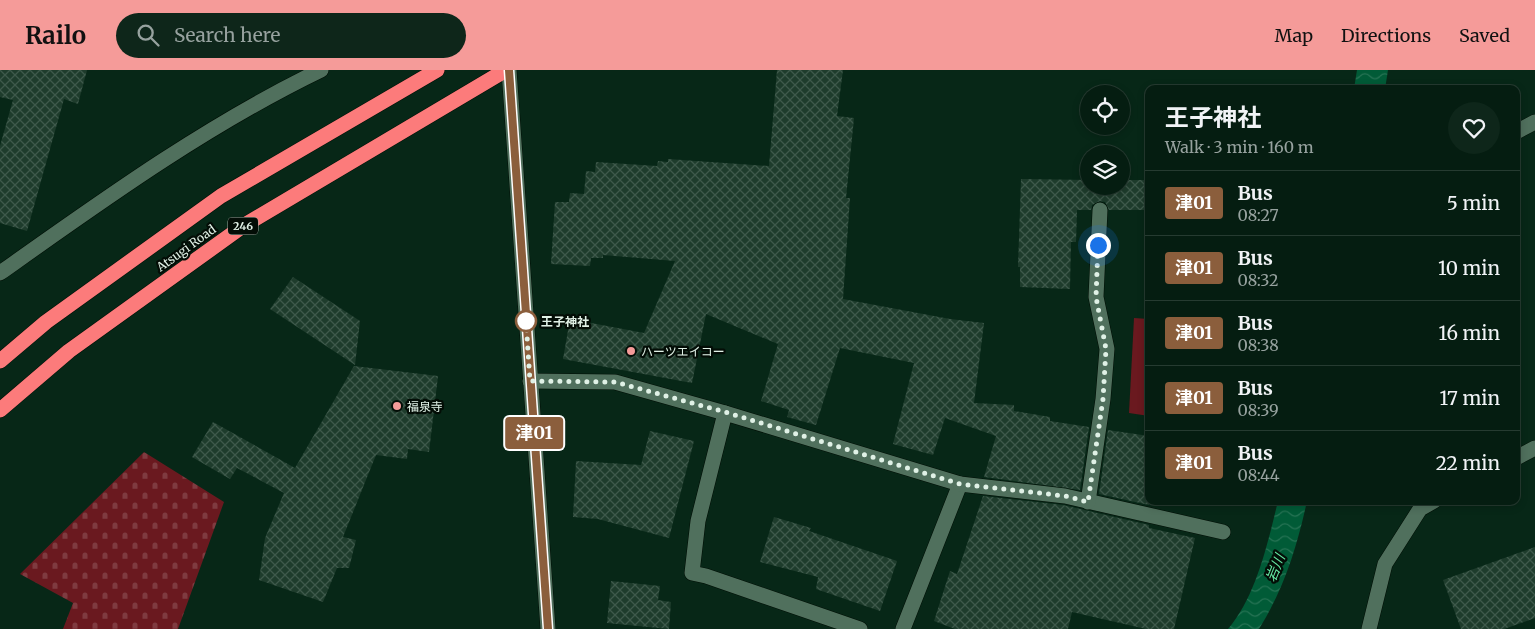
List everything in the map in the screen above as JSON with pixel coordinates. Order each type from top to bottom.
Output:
[{"type":"highway","name":"Atsugi Road","points":[[0,361],[46,322],[221,196],[437,70]]},
{"type":"highway","name":"Atsugi Road","points":[[0,410],[69,351],[243,226],[508,70]]},
{"type":"street","points":[[0,273],[102,201],[189,144],[321,70]]},
{"type":"street","points":[[508,70],[548,629]]},
{"type":"street","points":[[1520,130],[1535,122]]},
{"type":"street","points":[[1088,502],[1103,399],[1106,349],[1096,297],[1100,210]]},
{"type":"street","points":[[530,381],[615,382],[725,412],[960,484],[1065,496],[1223,532]]},
{"type":"street","points":[[725,412],[698,521],[692,573],[706,576],[860,629]]},
{"type":"street","points":[[1520,456],[1535,448]]},
{"type":"street","points":[[903,629],[960,484]]},
{"type":"street","points":[[1369,629],[1385,564],[1419,505]]},
{"type":"green space","points":[[1134,318],[1145,319],[1145,415],[1129,413]]},
{"type":"green space","points":[[144,452],[224,502],[178,629],[63,629],[73,603],[20,574]]},
{"type":"water","points":[[1357,70],[1388,70],[1386,85],[1355,85]]},
{"type":"water","name":"岩川","points":[[1277,505],[1306,505],[1299,535],[1283,583],[1259,629],[1228,629],[1246,601],[1265,551]]},
{"type":"building","points":[[0,70],[87,70],[78,104],[64,99],[27,231],[0,223],[0,146],[13,100],[0,97]]},
{"type":"building","points":[[777,70],[843,70],[837,116],[854,118],[846,198],[850,198],[843,299],[950,319],[984,323],[974,403],[1014,405],[1014,411],[1050,417],[1050,421],[1089,427],[1080,490],[984,477],[996,436],[945,418],[933,455],[893,444],[914,363],[840,348],[816,425],[787,417],[789,410],[761,401],[778,344],[706,314],[692,383],[563,359],[570,319],[644,333],[675,261],[603,255],[603,258],[591,258],[590,266],[551,264],[555,202],[569,202],[570,193],[584,194],[586,171],[595,172],[596,162],[657,166],[658,161],[668,162],[668,159],[769,166]]},
{"type":"building","points":[[1021,179],[1080,180],[1080,195],[1130,195],[1130,180],[1145,180],[1145,210],[1109,210],[1105,202],[1100,201],[1092,205],[1091,210],[1077,210],[1076,242],[1071,242],[1070,289],[1020,287],[1020,267],[1018,267]]},
{"type":"building","points":[[293,277],[360,321],[355,365],[270,309]]},
{"type":"building","points":[[354,366],[438,376],[429,452],[408,449],[407,459],[376,455],[343,537],[356,540],[349,568],[337,568],[323,602],[259,580],[265,538],[284,493],[237,468],[230,479],[192,457],[213,422],[295,468]]},
{"type":"building","points":[[1108,430],[1145,435],[1145,504],[1099,494]]},
{"type":"building","points":[[650,431],[694,441],[669,538],[598,519],[573,517],[576,461],[641,465]]},
{"type":"building","points":[[983,496],[1063,505],[1195,538],[1174,629],[1146,629],[1072,612],[1068,629],[955,629],[934,621],[950,571],[957,574]]},
{"type":"building","points":[[774,517],[811,528],[809,531],[897,561],[880,611],[816,589],[818,577],[760,562]]},
{"type":"building","points":[[1535,547],[1535,618],[1504,629],[1461,629],[1443,580]]},
{"type":"building","points":[[611,581],[660,586],[658,600],[671,602],[669,629],[607,623]]},
{"type":"bus line","name":"津01","points":[[509,70],[548,629]]},
{"type":"place","name":"王子神社","points":[[526,321]]},
{"type":"place","name":"ハーツエイコー","points":[[631,351]]},
{"type":"place","name":"福泉寺","points":[[397,406]]},
{"type":"route","points":[[526,321],[530,381],[615,382],[725,412],[960,484],[1065,496],[1088,502],[1103,399],[1106,349],[1096,297],[1098,245]]}]
